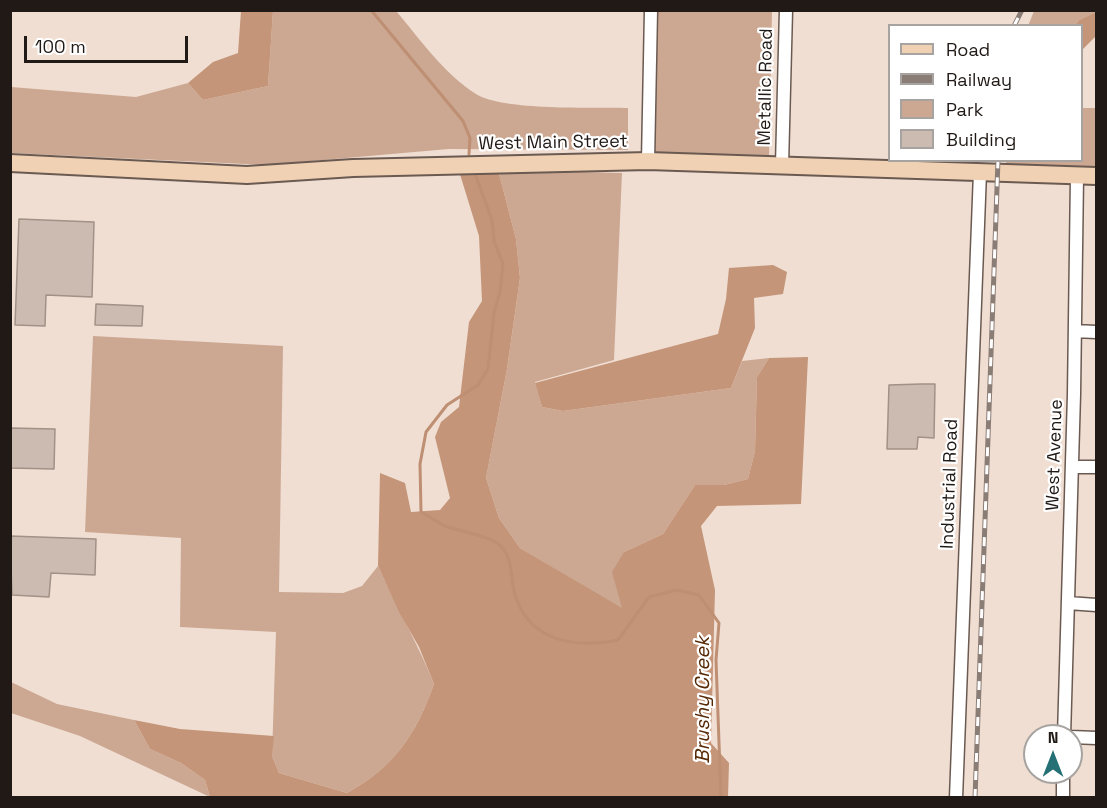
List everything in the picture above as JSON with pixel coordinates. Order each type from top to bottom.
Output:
[{"type":"main road","name":"West Main Street","points":[[10,163],[247,175],[376,167],[648,161],[1096,176]]},
{"type":"street","points":[[648,161],[651,10]]},
{"type":"street","name":"Metallic Road","points":[[782,165],[786,10]]},
{"type":"street","name":"Industrial Road","points":[[956,798],[980,172]]},
{"type":"street","name":"West Avenue","points":[[1064,724],[1077,176]]},
{"type":"street","points":[[1075,331],[1096,332]]},
{"type":"street","points":[[1072,467],[1096,467]]},
{"type":"street","points":[[1068,603],[1096,605]]},
{"type":"green space","points":[[273,11],[396,11],[453,77],[476,94],[506,103],[527,106],[628,108],[628,150],[449,149],[266,165],[11,153],[11,87],[136,97],[188,83],[203,100],[268,86]]},
{"type":"green space","points":[[652,11],[772,11],[769,157],[656,154],[647,146]]},
{"type":"green space","points":[[1034,11],[1096,11],[1076,24],[1029,24]]},
{"type":"green space","points":[[1083,108],[1096,108],[1096,170],[1006,166],[1006,162],[1083,162]]},
{"type":"green space","points":[[498,170],[622,173],[614,360],[535,382],[542,407],[563,411],[731,388],[742,361],[769,358],[757,377],[755,451],[748,479],[724,485],[695,485],[663,534],[624,552],[622,609],[520,548],[499,518],[486,478],[507,369],[520,278],[516,239]]},
{"type":"green space","points":[[93,336],[283,346],[279,592],[343,593],[362,586],[378,566],[434,684],[419,719],[401,748],[378,772],[347,793],[279,773],[272,756],[276,632],[180,627],[181,538],[85,532]]},
{"type":"green space","points":[[11,682],[57,704],[134,720],[150,749],[181,763],[205,780],[210,797],[80,736],[11,713]]},
{"type":"shaded area","points":[[241,11],[273,11],[268,86],[203,100],[188,83],[213,62],[238,53]]},
{"type":"shaded area","points":[[1096,12],[1096,36],[1083,49],[1083,24],[1076,24],[1079,20]]},
{"type":"shaded area","points":[[498,170],[516,239],[520,278],[507,369],[486,478],[499,518],[520,548],[622,608],[612,572],[624,552],[663,534],[695,485],[724,485],[748,479],[755,451],[757,377],[769,358],[808,357],[801,504],[717,506],[701,526],[715,590],[711,743],[729,763],[728,797],[210,797],[205,780],[181,763],[150,749],[134,720],[180,729],[274,736],[272,756],[279,773],[347,793],[390,761],[411,734],[427,702],[434,684],[419,647],[399,612],[378,566],[380,473],[405,483],[411,512],[440,510],[450,498],[435,437],[441,422],[459,407],[469,322],[482,301],[479,236],[459,171]]},
{"type":"shaded area","points":[[773,265],[787,272],[783,294],[754,298],[755,328],[731,388],[563,411],[542,407],[535,383],[718,334],[726,299],[729,268]]},
{"type":"building","points":[[19,219],[94,222],[92,297],[46,295],[45,326],[15,325]]},
{"type":"building","points":[[96,304],[143,306],[142,326],[95,325]]},
{"type":"building","points":[[935,384],[934,438],[918,437],[917,449],[887,449],[889,385]]},
{"type":"building","points":[[10,428],[55,429],[54,469],[10,468]]},
{"type":"building","points":[[10,536],[96,539],[95,575],[51,573],[49,597],[12,595]]},
{"type":"waterway","name":"Brushy Creek","points":[[371,10],[463,121],[470,138],[469,154]]},
{"type":"waterway","name":"Brushy Creek","points":[[474,171],[492,220],[494,241],[503,264],[500,292],[494,313],[488,369],[478,385],[447,405],[426,432],[420,464],[421,512],[445,526],[485,537],[503,548],[509,561],[516,598],[523,613],[533,625],[558,639],[587,643],[618,640],[649,597],[677,590],[699,595],[719,623],[716,660],[721,798]]},
{"type":"railway","points":[[1015,24],[1022,10]]},
{"type":"railway","points":[[975,798],[998,162]]}]
